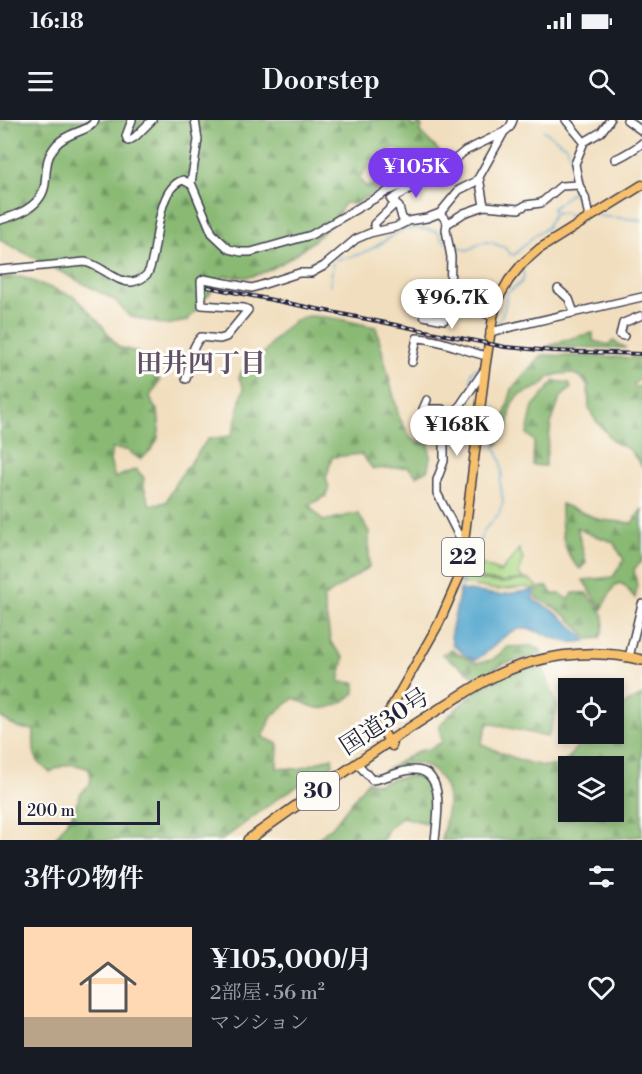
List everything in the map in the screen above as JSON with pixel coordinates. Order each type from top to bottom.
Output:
[{"type":"highway","name":"国道30号","points":[[248,840],[456,699],[500,674],[534,661],[565,656],[629,657],[642,660]]},
{"type":"highway","name":"国道30号","points":[[259,840],[358,766]]},
{"type":"main road","name":"22","points":[[390,744],[382,730],[383,722],[439,623],[460,575],[490,332],[502,292],[522,264],[539,249],[642,185]]},
{"type":"street","points":[[0,219],[17,215],[33,206],[45,187],[46,161],[50,152],[64,137],[90,128],[95,120]]},
{"type":"street","points":[[132,120],[126,136],[128,141],[152,120]]},
{"type":"street","points":[[195,120],[198,140],[191,183],[212,233],[229,249],[241,252],[250,252],[311,235],[388,191],[435,174],[465,151],[504,132],[513,120]]},
{"type":"street","points":[[566,120],[585,142]]},
{"type":"street","points":[[589,218],[575,164],[585,142],[601,132],[610,120]]},
{"type":"street","points":[[627,120],[642,131]]},
{"type":"street","points":[[186,379],[191,354],[198,340],[201,337],[220,339],[226,337],[248,310],[202,305],[201,281],[204,279],[252,288],[299,273],[311,273],[324,266],[356,239],[440,213],[459,190],[475,182],[479,177],[504,132]]},
{"type":"street","points":[[615,159],[642,143]]},
{"type":"street","points":[[479,177],[484,207]]},
{"type":"street","points":[[406,222],[402,218],[399,207],[391,200],[416,184],[418,180]]},
{"type":"street","points":[[0,270],[85,262],[97,265],[125,281],[132,282],[141,279],[149,270],[164,203],[179,181],[191,183]]},
{"type":"street","points":[[447,224],[464,213],[484,207],[519,209],[526,205],[541,203],[561,186],[579,184]]},
{"type":"street","points":[[377,231],[374,224],[395,204]]},
{"type":"street","points":[[424,316],[444,320],[450,298],[451,257],[447,224],[440,213]]},
{"type":"street","points":[[558,289],[569,299],[574,313]]},
{"type":"street","points":[[450,298],[493,317]]},
{"type":"street","points":[[490,332],[641,298]]},
{"type":"street","points":[[639,324],[641,314]]},
{"type":"street","points":[[624,336],[620,335],[621,325],[641,314]]},
{"type":"street","points":[[412,362],[417,338],[434,339],[465,351],[487,356]]},
{"type":"street","points":[[464,546],[436,487],[444,461],[444,429],[485,369]]},
{"type":"street","points":[[427,400],[423,409],[442,410],[451,417]]},
{"type":"street","points":[[629,657],[642,604]]},
{"type":"street","points":[[358,766],[372,780],[412,770],[420,771],[431,777],[436,788],[438,805],[435,840]]},
{"type":"green space","points":[[0,120],[408,120],[413,127],[420,124],[422,127],[420,132],[439,151],[443,161],[438,164],[424,156],[408,157],[392,148],[380,161],[372,162],[359,178],[366,187],[374,184],[378,190],[355,204],[344,203],[329,226],[304,249],[260,274],[245,277],[224,276],[187,321],[165,325],[129,316],[115,300],[0,240]]},
{"type":"green space","points":[[0,277],[22,277],[75,297],[101,324],[118,347],[137,352],[145,365],[160,381],[150,396],[158,411],[159,419],[158,438],[152,449],[140,459],[127,450],[112,449],[110,461],[115,478],[136,469],[144,478],[143,484],[150,505],[166,502],[176,482],[208,439],[231,436],[244,389],[239,378],[242,371],[254,368],[286,328],[302,318],[311,316],[376,327],[399,417],[412,440],[429,443],[428,469],[417,476],[408,467],[373,469],[361,454],[332,457],[326,479],[329,487],[326,496],[309,505],[323,521],[358,513],[369,532],[369,567],[323,598],[331,643],[344,658],[339,682],[355,683],[355,693],[328,708],[318,708],[294,698],[272,716],[263,737],[278,744],[277,768],[299,769],[332,757],[333,765],[281,796],[222,840],[54,840],[73,813],[81,793],[90,784],[89,769],[69,764],[50,772],[44,768],[35,754],[34,730],[18,728],[0,717]]},
{"type":"green space","points":[[593,333],[593,341],[609,345],[613,341],[626,348],[546,347],[575,337]]},
{"type":"green space","points":[[542,355],[642,358],[642,377],[633,385],[636,388],[642,385],[642,466],[629,449],[615,443],[594,418],[589,408],[588,386],[581,377],[571,373],[549,377],[541,386],[521,394],[512,403],[508,427],[496,446],[512,389]]},
{"type":"green space","points":[[555,381],[569,383],[571,388],[560,398],[551,424],[545,466],[533,465],[534,441],[527,434],[533,406]]},
{"type":"green space","points":[[561,504],[601,520],[632,523],[642,509],[642,561],[634,569],[637,586],[635,598],[624,585],[619,583],[614,586],[602,609],[583,580],[613,577],[624,560],[613,542],[577,527],[586,563],[580,569],[569,555],[563,539]]},
{"type":"green space","points":[[519,549],[523,559],[519,574],[524,579],[503,582],[469,577],[470,563],[473,561],[501,572]]},
{"type":"green space","points":[[466,563],[468,563],[469,579],[503,583],[529,579],[538,587],[497,590],[460,583]]},
{"type":"green space","points":[[542,587],[548,587],[552,594],[560,594],[569,600],[573,593],[586,593],[604,618],[600,638],[588,639],[565,615],[536,598],[536,591]]},
{"type":"green space","points":[[532,646],[541,650],[541,655],[505,663],[477,678],[442,654],[452,650],[476,663],[492,660],[508,647]]},
{"type":"green space","points":[[541,664],[558,707],[548,737],[488,723],[481,744],[534,764],[558,765],[558,822],[624,822],[624,756],[570,756],[579,744],[624,744],[624,705],[642,695],[642,836],[600,840],[441,840],[448,802],[445,788],[438,775],[420,764],[409,763],[378,775],[418,751],[430,749],[442,742],[439,726],[473,694],[510,673]]},
{"type":"green space","points":[[421,775],[431,783],[435,805],[431,824],[402,817],[388,829],[383,840],[316,840],[333,826],[368,781],[377,784],[397,778]]},
{"type":"water","points":[[460,590],[500,595],[534,590],[533,600],[562,618],[586,641],[567,642],[533,630],[519,629],[508,634],[475,660],[452,644],[451,633]]},
{"type":"waterway","points":[[543,130],[567,147],[573,164]]},
{"type":"waterway","points":[[554,212],[552,209],[576,189]]},
{"type":"waterway","points":[[450,244],[467,250],[490,242],[504,247],[514,255],[536,234],[547,228],[550,219],[557,212],[583,217]]},
{"type":"waterway","points":[[598,216],[642,220]]},
{"type":"waterway","points":[[336,260],[372,249],[403,230],[423,229],[438,232],[446,243]]},
{"type":"waterway","points":[[330,285],[333,263]]},
{"type":"waterway","points":[[496,327],[505,308],[507,293],[522,281],[522,269]]},
{"type":"waterway","points":[[471,383],[472,371],[481,366]]},
{"type":"waterway","points":[[469,556],[470,550],[479,542],[485,529],[499,514],[503,502],[500,481],[501,461],[495,448],[500,428],[497,410],[485,403]]},
{"type":"waterway","points":[[463,591],[461,588],[469,563]]},
{"type":"railway","points":[[208,287],[505,347],[642,354]]},
{"type":"district","name":"田井四丁目","points":[[201,364]]}]
